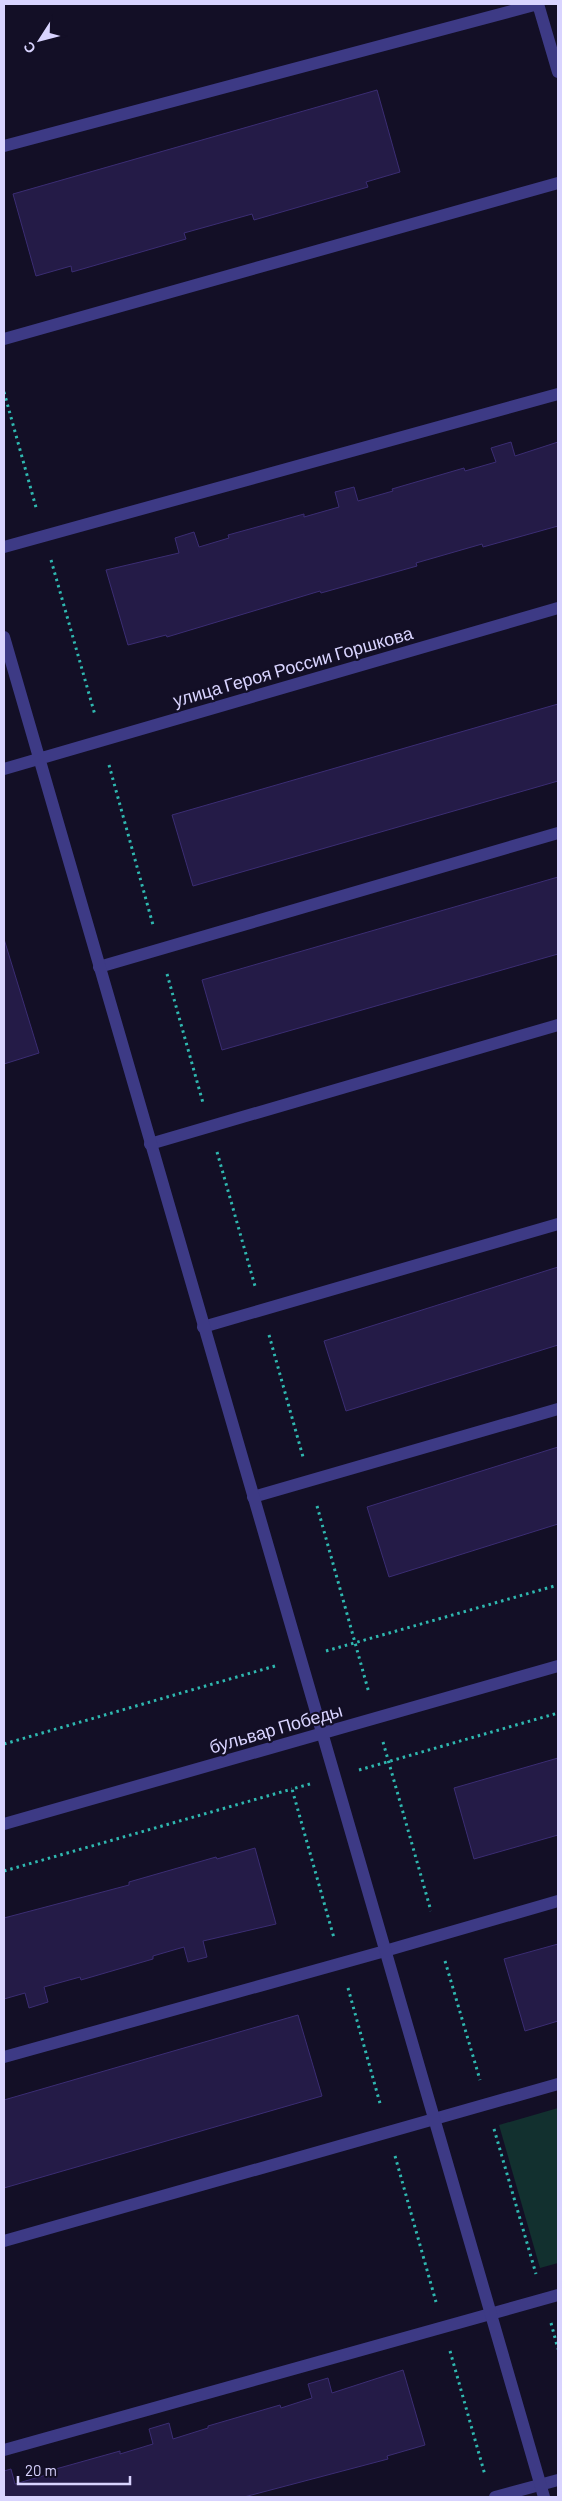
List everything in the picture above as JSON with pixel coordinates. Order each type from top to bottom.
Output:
[{"type":"street","points":[[4,146],[538,4],[558,72]]},
{"type":"street","points":[[4,339],[558,183]]},
{"type":"street","points":[[4,546],[558,394]]},
{"type":"street","name":"улица Героя России Горшкова","points":[[4,769],[558,608]]},
{"type":"street","points":[[4,637],[542,2491]]},
{"type":"street","points":[[98,966],[558,833]]},
{"type":"street","points":[[150,1144],[558,1026]]},
{"type":"street","points":[[203,1327],[558,1224]]},
{"type":"street","points":[[253,1497],[558,1408]]},
{"type":"street","name":"бульвар Победы","points":[[4,1824],[558,1666]]},
{"type":"street","points":[[4,2057],[558,1901]]},
{"type":"street","points":[[4,2241],[558,2084]]},
{"type":"street","points":[[4,2450],[558,2295]]},
{"type":"street","points":[[495,2497],[542,2491],[558,2480]]},
{"type":"path","points":[[4,392],[376,1718],[558,2349]]},
{"type":"path","points":[[4,1871],[292,1789]]},
{"type":"green space","points":[[558,2108],[558,2263],[540,2268],[499,2125]]},
{"type":"building","points":[[377,90],[400,172],[366,182],[368,187],[254,220],[252,214],[184,233],[186,239],[72,272],[71,266],[36,276],[13,194]]},
{"type":"building","points":[[511,442],[515,456],[558,442],[558,526],[483,547],[482,544],[416,563],[417,566],[321,593],[320,591],[167,637],[166,635],[128,645],[106,570],[179,553],[175,538],[194,532],[199,547],[229,538],[228,535],[304,514],[304,517],[339,507],[335,492],[354,487],[358,501],[464,468],[465,471],[496,462],[491,448]]},
{"type":"building","points":[[558,704],[558,781],[193,886],[172,815]]},
{"type":"building","points":[[558,877],[558,954],[222,1050],[202,980]]},
{"type":"building","points":[[4,939],[39,1053],[4,1064]]},
{"type":"building","points":[[558,1267],[558,1345],[346,1411],[324,1341]]},
{"type":"building","points":[[558,1447],[558,1524],[389,1577],[367,1507]]},
{"type":"building","points":[[558,1758],[558,1835],[474,1859],[454,1788]]},
{"type":"building","points":[[255,1848],[276,1924],[203,1941],[207,1957],[188,1962],[184,1947],[153,1956],[153,1959],[81,1980],[80,1977],[44,1987],[48,2002],[29,2008],[25,1993],[4,1999],[4,1918],[129,1885],[129,1882],[216,1857],[217,1859]]},
{"type":"building","points":[[558,1944],[558,2021],[525,2031],[504,1959]]},
{"type":"building","points":[[298,2015],[322,2096],[4,2188],[4,2100]]},
{"type":"building","points":[[403,2370],[425,2445],[387,2456],[388,2459],[244,2497],[4,2497],[4,2471],[11,2469],[15,2484],[46,2475],[45,2472],[120,2451],[120,2454],[153,2444],[149,2429],[169,2423],[173,2439],[208,2428],[208,2426],[280,2405],[281,2408],[312,2398],[308,2384],[328,2378],[332,2393]]}]
